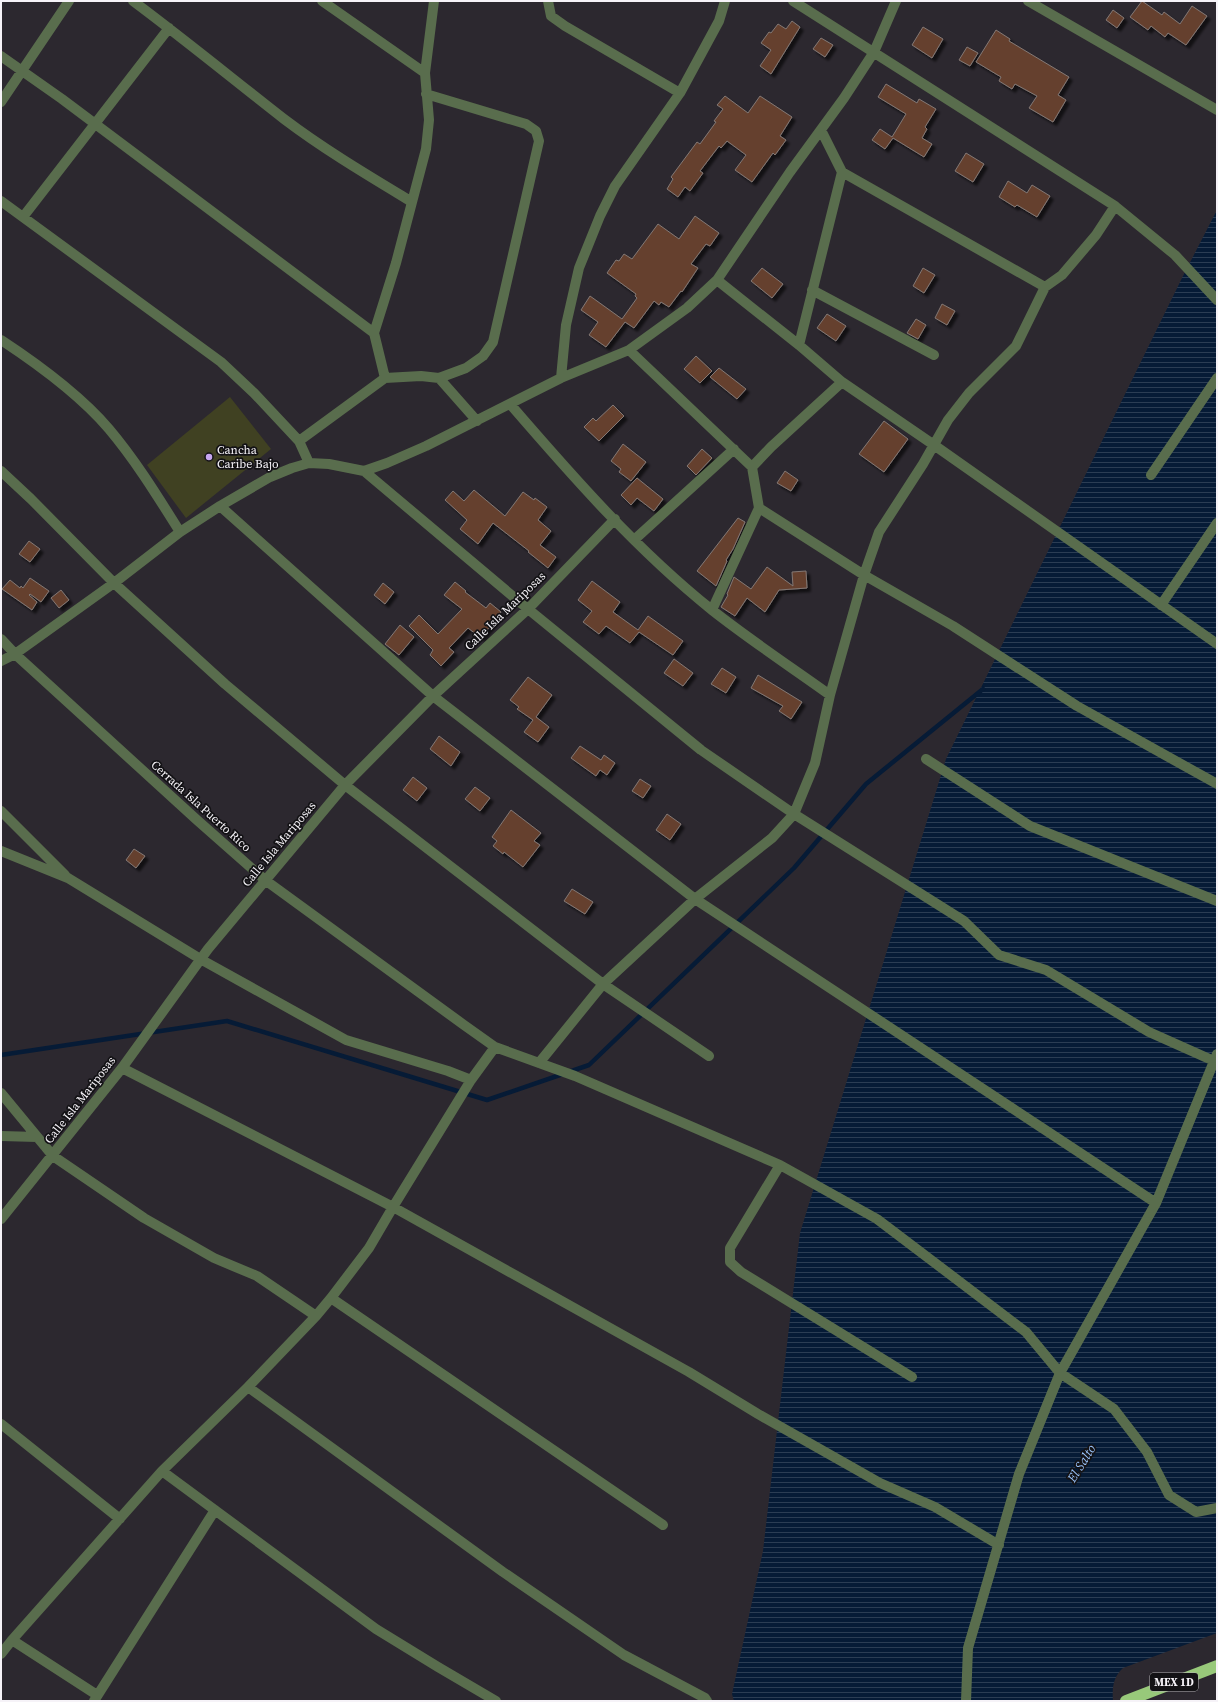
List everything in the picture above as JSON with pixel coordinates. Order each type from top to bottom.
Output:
[{"type":"highway","name":"MEX 1D","points":[[1129,1700],[1217,1666]]},
{"type":"street","points":[[1,102],[69,1]]},
{"type":"street","points":[[133,1],[285,120],[365,174],[412,202]]},
{"type":"street","points":[[322,1],[425,73]]},
{"type":"street","points":[[385,378],[374,333],[396,262],[426,149],[428,120],[425,73],[434,1]]},
{"type":"street","points":[[548,1],[550,16],[680,93]]},
{"type":"street","points":[[560,378],[566,325],[579,268],[598,222],[615,186],[680,93],[719,21],[725,1]]},
{"type":"street","points":[[793,1],[1115,206],[1175,255],[1217,300]]},
{"type":"street","points":[[364,471],[426,446],[560,378],[629,350],[687,308],[717,280],[790,172],[821,130],[874,52],[896,1]]},
{"type":"street","points":[[1028,1],[1217,110]]},
{"type":"street","points":[[23,216],[169,28]]},
{"type":"street","points":[[1,56],[95,124],[374,333]]},
{"type":"street","points":[[299,441],[385,378],[421,376],[439,378],[466,368],[483,356],[493,342],[539,141],[536,131],[526,124],[426,94]]},
{"type":"street","points":[[821,130],[842,172],[1045,287]]},
{"type":"street","points":[[799,345],[842,172]]},
{"type":"street","points":[[1,201],[221,362],[254,393],[299,441],[309,463]]},
{"type":"street","points":[[539,1063],[603,984],[696,899],[772,838],[794,814],[815,763],[830,695],[864,575],[879,532],[948,420],[969,393],[1016,346],[1045,287],[1062,275],[1096,235],[1115,206]]},
{"type":"street","points":[[717,280],[799,345],[842,382],[1217,644]]},
{"type":"street","points":[[812,290],[934,355]]},
{"type":"street","points":[[1,340],[73,393],[109,429],[148,482],[180,532]]},
{"type":"street","points":[[629,350],[752,467],[759,508],[712,610]]},
{"type":"street","points":[[439,378],[477,421]]},
{"type":"street","points":[[1151,475],[1217,378]]},
{"type":"street","points":[[752,467],[771,447],[842,382]]},
{"type":"street","points":[[510,404],[583,488],[634,540],[712,610],[830,695]]},
{"type":"street","points":[[634,540],[734,449]]},
{"type":"street","points":[[1,661],[15,654],[114,583],[180,532],[220,506],[270,477],[309,463],[329,464],[364,471],[528,609],[701,750],[794,814],[964,921],[999,955],[1046,970],[1149,1032],[1216,1058],[1156,1203],[1060,1373],[1019,1474],[968,1648],[966,1701]]},
{"type":"street","points":[[1,471],[32,499],[114,583],[225,684],[345,784],[603,984],[709,1056]]},
{"type":"street","points":[[220,506],[433,696],[696,899],[1156,1203]]},
{"type":"street","points":[[759,508],[864,575],[953,626],[1077,706],[1217,784]]},
{"type":"street","name":"Calle Isla Mariposas","points":[[1,1219],[122,1068],[202,960],[265,880],[345,784],[433,696],[528,609],[615,519]]},
{"type":"street","points":[[1161,605],[1217,524]]},
{"type":"street","name":"Cerrada Isla Puerto Rico","points":[[1,639],[15,654],[265,880],[495,1047],[575,1076],[780,1165],[877,1219],[1026,1332],[1060,1373],[1114,1409],[1147,1452],[1169,1495],[1196,1512],[1217,1508]]},
{"type":"street","points":[[926,759],[1030,826],[1217,901]]},
{"type":"street","points":[[1,811],[68,878]]},
{"type":"street","points":[[1,851],[68,878],[202,960],[346,1040],[448,1071],[471,1080]]},
{"type":"street","points":[[1,1654],[162,1471],[248,1386],[316,1316],[331,1298],[369,1248],[471,1080],[495,1047]]},
{"type":"street","points":[[122,1068],[393,1207],[689,1372],[758,1414],[867,1475],[935,1507],[999,1545]]},
{"type":"street","points":[[1,1093],[53,1156],[144,1218],[214,1258],[257,1276],[316,1316]]},
{"type":"street","points":[[1,1136],[37,1137]]},
{"type":"street","points":[[780,1165],[730,1248],[730,1262],[741,1272],[912,1377]]},
{"type":"street","points":[[331,1298],[663,1525]]},
{"type":"street","points":[[248,1386],[503,1572],[624,1655],[705,1698],[707,1701]]},
{"type":"street","points":[[1,1424],[120,1519]]},
{"type":"street","points":[[162,1471],[376,1629],[438,1668],[496,1701]]},
{"type":"street","points":[[12,1640],[95,1698],[215,1510]]},
{"type":"green space","name":"Cancha Caribe Bajo","points":[[230,397],[271,449],[186,518],[147,465]]},
{"type":"water","name":"El Salto","points":[[1217,210],[1217,1633],[1123,1668],[1115,1679],[1113,1701],[734,1701],[732,1694],[763,1551],[800,1233],[946,759],[1182,278]]},
{"type":"building","points":[[1142,1],[1162,15],[1164,12],[1180,24],[1192,6],[1207,16],[1186,45],[1168,33],[1165,37],[1151,26],[1148,30],[1130,17]]},
{"type":"building","points":[[1113,10],[1124,18],[1117,28],[1106,20]]},
{"type":"building","points":[[792,21],[800,27],[771,74],[760,66],[771,50],[761,43],[769,32],[771,33],[778,24],[786,29]]},
{"type":"building","points":[[923,27],[943,39],[932,58],[912,45]]},
{"type":"building","points":[[996,30],[1010,39],[1009,41],[1069,77],[1058,95],[1066,100],[1053,122],[1029,108],[1037,96],[1015,84],[1012,89],[999,81],[1001,77],[976,62]]},
{"type":"building","points":[[821,38],[833,45],[825,57],[813,49]]},
{"type":"building","points":[[967,47],[978,53],[970,66],[959,60]]},
{"type":"building","points":[[886,84],[917,103],[919,99],[936,109],[925,127],[927,129],[922,138],[932,144],[924,157],[893,138],[885,149],[872,140],[880,129],[892,137],[906,114],[878,97]]},
{"type":"building","points":[[725,96],[748,113],[760,96],[792,117],[780,136],[786,140],[775,155],[773,153],[752,182],[735,170],[746,155],[727,141],[721,148],[719,146],[700,171],[703,173],[690,191],[685,187],[678,197],[667,189],[673,179],[671,177],[697,142],[700,144],[716,122],[714,121],[723,109],[717,105]]},
{"type":"building","points":[[966,153],[984,164],[973,182],[955,171]]},
{"type":"building","points":[[1008,181],[1027,193],[1032,185],[1050,196],[1037,217],[1017,205],[1015,207],[999,197]]},
{"type":"building","points":[[695,216],[719,233],[710,246],[706,244],[691,264],[698,268],[682,292],[681,291],[669,307],[661,302],[659,305],[654,301],[634,328],[625,322],[606,347],[589,335],[598,322],[581,310],[590,296],[622,319],[637,298],[635,296],[636,294],[607,273],[616,260],[619,261],[624,254],[632,259],[658,224],[679,239]]},
{"type":"building","points":[[762,268],[783,284],[772,298],[751,281]]},
{"type":"building","points":[[923,268],[935,275],[924,293],[913,286]]},
{"type":"building","points":[[942,304],[955,311],[947,325],[935,318]]},
{"type":"building","points":[[827,314],[846,326],[836,341],[817,328]]},
{"type":"building","points":[[916,319],[926,325],[918,339],[907,333]]},
{"type":"building","points":[[696,356],[712,371],[700,383],[684,369]]},
{"type":"building","points":[[719,368],[746,389],[737,399],[710,377]]},
{"type":"building","points":[[613,405],[624,416],[599,441],[584,427],[593,418],[596,421]]},
{"type":"building","points":[[884,421],[908,439],[884,472],[859,454]]},
{"type":"building","points":[[623,444],[646,462],[631,481],[619,472],[621,469],[611,461]]},
{"type":"building","points":[[702,449],[712,458],[696,475],[687,466]]},
{"type":"building","points":[[785,471],[798,480],[791,491],[777,483]]},
{"type":"building","points":[[637,478],[663,499],[654,511],[637,498],[631,505],[621,495]]},
{"type":"building","points":[[474,490],[505,516],[523,492],[534,500],[535,498],[547,507],[538,520],[551,531],[540,545],[556,557],[548,568],[493,523],[478,544],[460,529],[467,520],[445,500],[453,491],[464,501]]},
{"type":"building","points":[[738,518],[745,522],[733,549],[726,560],[727,561],[716,586],[697,571]]},
{"type":"building","points":[[29,541],[40,549],[30,562],[19,554]]},
{"type":"building","points":[[767,567],[793,586],[792,572],[806,571],[807,588],[779,590],[765,612],[747,598],[735,616],[721,607],[728,595],[727,594],[734,577],[751,589]]},
{"type":"building","points":[[30,578],[49,591],[41,602],[30,594],[29,595],[37,602],[32,610],[2,589],[10,580],[20,588],[21,586],[23,588]]},
{"type":"building","points":[[592,581],[620,602],[613,612],[638,630],[648,616],[683,641],[673,655],[639,632],[630,643],[606,626],[599,634],[583,622],[592,611],[578,600]]},
{"type":"building","points":[[455,582],[466,591],[465,592],[486,608],[490,603],[501,612],[481,638],[468,628],[449,648],[454,652],[441,666],[430,655],[433,650],[409,626],[419,615],[438,634],[462,609],[444,595]]},
{"type":"building","points":[[383,583],[394,592],[385,604],[374,595]]},
{"type":"building","points":[[61,590],[69,600],[59,608],[51,598]]},
{"type":"building","points":[[400,625],[414,637],[399,655],[385,644]]},
{"type":"building","points":[[674,659],[693,673],[683,686],[664,673]]},
{"type":"building","points":[[722,668],[736,677],[726,693],[711,684]]},
{"type":"building","points":[[758,675],[802,702],[791,719],[779,711],[783,706],[751,688]]},
{"type":"building","points":[[528,677],[552,695],[536,717],[549,727],[538,742],[524,732],[533,720],[517,709],[519,707],[510,700]]},
{"type":"building","points":[[439,736],[460,752],[451,766],[430,749]]},
{"type":"building","points":[[580,746],[601,760],[604,755],[615,763],[607,775],[600,770],[596,776],[571,758]]},
{"type":"building","points":[[413,777],[427,788],[417,801],[403,790]]},
{"type":"building","points":[[640,779],[651,786],[643,798],[632,791]]},
{"type":"building","points":[[475,787],[490,798],[480,811],[465,799]]},
{"type":"building","points":[[511,810],[541,833],[534,841],[540,845],[523,867],[504,852],[503,854],[493,846],[497,841],[492,837]]},
{"type":"building","points":[[667,814],[681,824],[670,840],[656,830]]},
{"type":"building","points":[[134,849],[145,856],[136,868],[126,860]]},
{"type":"building","points":[[572,889],[593,902],[585,914],[564,901]]},
{"type":"waterway","points":[[1,1055],[227,1021],[487,1100],[589,1065],[794,868],[866,784],[983,689]]},
{"type":"place","name":"Cancha Caribe Bajo","points":[[209,457]]}]
